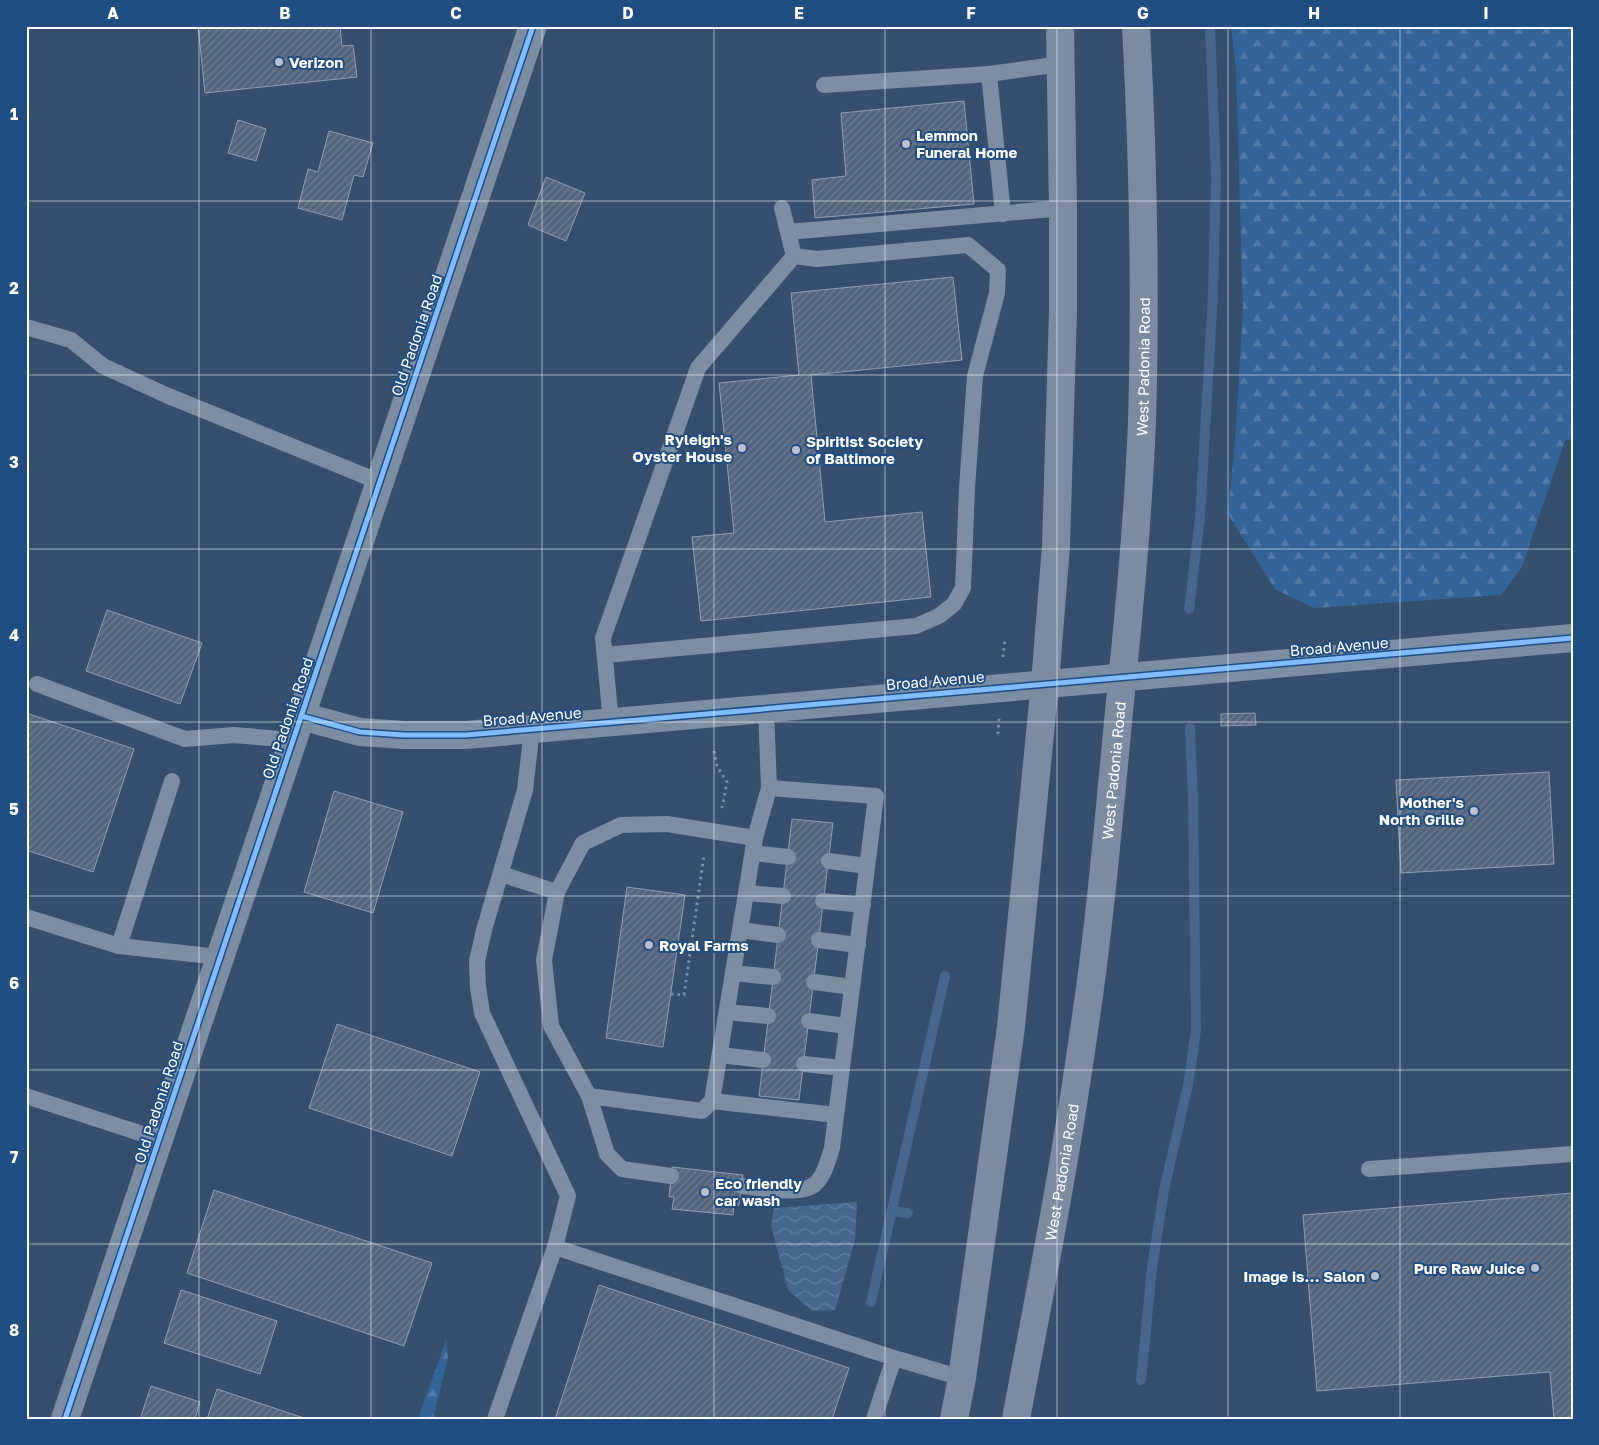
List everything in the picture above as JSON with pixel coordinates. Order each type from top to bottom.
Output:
[{"type":"main road","points":[[954,1419],[962,1378],[1011,1027],[1045,683],[1056,537],[1062,358],[1063,208],[1060,26]]},
{"type":"main road","name":"West Padonia Road","points":[[1016,1419],[1059,1195],[1084,1034],[1135,554],[1142,411],[1144,303],[1140,93],[1136,26]]},
{"type":"street","name":"Old Padonia Road","points":[[65,1419],[533,26]]},
{"type":"street","name":"Broad Avenue","points":[[297,728],[404,735],[466,735],[1573,638]]},
{"type":"lane","points":[[824,85],[989,74],[1061,64]]},
{"type":"lane","points":[[989,74],[1003,214]]},
{"type":"lane","points":[[782,208],[794,256]]},
{"type":"lane","points":[[788,232],[1063,208]]},
{"type":"lane","points":[[605,655],[916,626],[939,616],[954,604],[963,588],[967,488],[975,376],[997,293],[998,270],[968,245],[817,259],[794,256]]},
{"type":"lane","points":[[611,722],[603,638],[698,368],[794,256]]},
{"type":"lane","points":[[26,327],[71,340],[103,366],[166,395],[380,482]]},
{"type":"lane","points":[[37,684],[186,739],[297,728]]},
{"type":"lane","points":[[589,1096],[702,1111],[712,1102],[754,846],[769,788],[766,708]]},
{"type":"lane","points":[[496,1419],[555,1247],[568,1196],[482,1013],[478,987],[477,962],[525,790],[532,729]]},
{"type":"lane","points":[[119,946],[172,781]]},
{"type":"lane","points":[[742,1186],[793,1191],[814,1185],[823,1174],[832,1148],[876,796],[769,788]]},
{"type":"lane","points":[[671,1176],[622,1169],[607,1154],[589,1096],[551,1026],[544,960],[557,892],[583,843],[621,825],[667,824],[714,831],[788,857]]},
{"type":"lane","points":[[829,861],[867,866]]},
{"type":"lane","points":[[501,874],[557,892]]},
{"type":"lane","points":[[746,893],[783,896]]},
{"type":"lane","points":[[824,901],[862,905]]},
{"type":"lane","points":[[26,918],[119,946],[219,957]]},
{"type":"lane","points":[[740,930],[778,935]]},
{"type":"lane","points":[[819,940],[858,945]]},
{"type":"lane","points":[[733,973],[773,978]]},
{"type":"lane","points":[[814,982],[852,986]]},
{"type":"lane","points":[[727,1012],[768,1016]]},
{"type":"lane","points":[[809,1021],[847,1026]]},
{"type":"lane","points":[[720,1055],[763,1060]]},
{"type":"lane","points":[[804,1064],[842,1068]]},
{"type":"lane","points":[[26,1096],[158,1139]]},
{"type":"lane","points":[[712,1102],[836,1115]]},
{"type":"lane","points":[[1369,1169],[1573,1154]]},
{"type":"lane","points":[[555,1247],[894,1358],[962,1378]]},
{"type":"lane","points":[[874,1419],[894,1358]]},
{"type":"path","points":[[671,994],[684,995],[703,857],[721,813],[726,782],[717,766],[714,752]]},
{"type":"green space","points":[[1231,26],[1573,26],[1573,440],[1565,440],[1522,567],[1501,595],[1314,608],[1275,589],[1228,514],[1235,441],[1243,309],[1236,69]]},
{"type":"green space","points":[[446,1340],[448,1358],[433,1419],[418,1419]]},
{"type":"water","points":[[857,1202],[855,1240],[835,1310],[812,1311],[788,1290],[771,1226],[774,1208]]},
{"type":"building","name":"Verizon","points":[[198,26],[340,26],[342,46],[353,45],[357,77],[205,93]]},
{"type":"building","name":"Lemmon Funeral Home","points":[[964,101],[974,204],[815,218],[812,180],[846,176],[841,113]]},
{"type":"building","points":[[238,120],[266,129],[256,161],[228,153]]},
{"type":"building","points":[[329,131],[373,143],[363,177],[354,175],[342,220],[298,208],[308,169],[318,172]]},
{"type":"building","points":[[546,177],[585,193],[566,241],[528,225]]},
{"type":"building","points":[[953,277],[962,360],[811,375],[825,522],[922,512],[931,597],[701,621],[692,537],[734,533],[719,383],[799,375],[791,293]]},
{"type":"building","points":[[107,610],[202,643],[180,704],[86,671]]},
{"type":"building","points":[[26,713],[134,749],[93,872],[26,850]]},
{"type":"building","points":[[1255,713],[1256,725],[1221,726],[1221,714]]},
{"type":"building","name":"Mother's North Grille","points":[[1549,772],[1554,864],[1401,873],[1396,780]]},
{"type":"building","points":[[334,791],[403,812],[373,913],[304,892]]},
{"type":"building","name":"Royal Farms","points":[[792,819],[833,823],[799,1100],[759,1096]]},
{"type":"building","name":"Royal Farms","points":[[627,887],[685,895],[663,1047],[606,1038]]},
{"type":"building","points":[[337,1024],[480,1072],[452,1156],[309,1108]]},
{"type":"building","name":"Eco friendly car wash","points":[[672,1167],[743,1175],[739,1205],[734,1205],[733,1215],[672,1209],[674,1197],[669,1197]]},
{"type":"building","points":[[214,1190],[432,1263],[404,1346],[187,1273]]},
{"type":"building","points":[[1573,1193],[1573,1419],[1554,1419],[1550,1372],[1317,1391],[1303,1215]]},
{"type":"building","points":[[599,1285],[849,1368],[832,1419],[555,1419]]},
{"type":"building","points":[[181,1290],[277,1321],[260,1374],[164,1343]]},
{"type":"building","points":[[151,1386],[200,1402],[195,1419],[140,1419]]},
{"type":"building","points":[[217,1389],[307,1419],[207,1419]]},
{"type":"waterway","points":[[1189,609],[1200,518],[1213,293],[1216,177],[1210,26]]},
{"type":"waterway","points":[[1141,1380],[1152,1268],[1164,1190],[1188,1085],[1196,1030],[1193,799],[1190,728]]},
{"type":"waterway","points":[[871,1302],[945,976]]},
{"type":"waterway","points":[[892,1211],[908,1213]]},
{"type":"cycle path","points":[[65,1419],[533,26]]},
{"type":"cycle path","points":[[301,716],[360,732],[404,735],[466,735],[1573,638]]},
{"type":"place","name":"Verizon","points":[[279,62]]},
{"type":"place","name":"Lemmon Funeral Home","points":[[906,144]]},
{"type":"place","name":"Ryleigh's Oyster House","points":[[742,448]]},
{"type":"place","name":"Spiritist Society of Baltimore","points":[[796,450]]},
{"type":"place","name":"Mother's North Grille","points":[[1474,811]]},
{"type":"place","name":"Royal Farms","points":[[649,945]]},
{"type":"place","name":"Eco friendly car wash","points":[[705,1192]]},
{"type":"place","name":"Pure Raw Juice","points":[[1535,1268]]},
{"type":"place","name":"Image is… Salon","points":[[1375,1276]]}]
